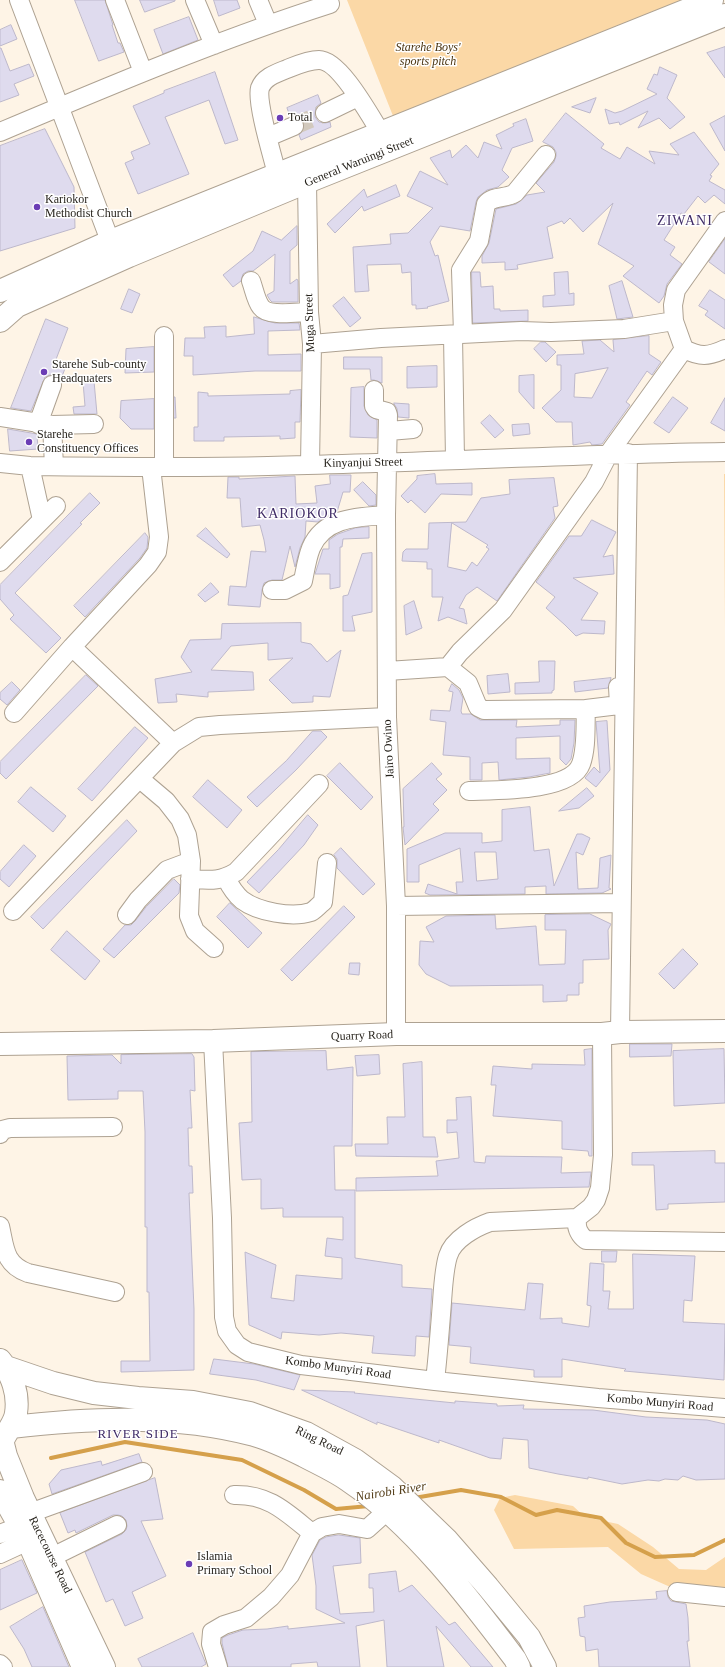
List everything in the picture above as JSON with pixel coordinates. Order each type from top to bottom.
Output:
[{"type":"main road","name":"General Waruingi Street","points":[[0,321],[17,306],[114,251],[277,174],[712,0]]},
{"type":"main road","name":"General Waruingi Street","points":[[0,291],[307,182],[725,15]]},
{"type":"main road","name":"Quarry Road","points":[[0,1044],[213,1041],[396,1034],[725,1032]]},
{"type":"main road","points":[[3,1363],[16,1390],[16,1413],[4,1436]]},
{"type":"main road","name":"Ring Road","points":[[3,1363],[53,1383],[94,1393],[193,1402],[250,1414],[312,1436],[355,1460],[392,1504],[403,1526],[478,1609],[515,1659],[519,1667]]},
{"type":"main road","name":"Ring Road","points":[[4,1436],[78,1421],[154,1422],[197,1424],[254,1435],[274,1442],[333,1471],[392,1504],[447,1540],[488,1587],[528,1637],[545,1667]]},
{"type":"main road","name":"Racecourse Road","points":[[4,1436],[6,1456],[26,1527],[97,1666]]},
{"type":"main road","name":"Racecourse Road","points":[[0,1491],[26,1527],[52,1558],[97,1666]]},
{"type":"street","points":[[19,0],[114,251]]},
{"type":"street","points":[[115,0],[143,72]]},
{"type":"street","points":[[195,0],[214,45]]},
{"type":"street","points":[[258,0],[268,24]]},
{"type":"street","points":[[0,132],[143,72],[268,24],[330,4]]},
{"type":"street","points":[[277,174],[260,103],[260,88],[271,75],[301,64],[320,60],[333,66],[347,81],[381,133]]},
{"type":"street","points":[[325,113],[358,97]]},
{"type":"street","points":[[268,137],[294,126]]},
{"type":"street","points":[[455,460],[458,334],[462,270],[479,241],[486,204],[492,199],[515,193],[546,155]]},
{"type":"street","name":"Muga Street","points":[[307,182],[309,312],[312,344],[310,464]]},
{"type":"street","points":[[725,221],[676,290],[673,305],[674,321],[681,345],[684,350],[704,356],[725,349]]},
{"type":"street","points":[[251,281],[260,307],[264,310],[271,313],[309,312]]},
{"type":"street","points":[[312,344],[458,334],[624,329],[646,327],[674,321]]},
{"type":"street","points":[[14,713],[72,647],[148,565],[157,552],[159,537],[157,467],[164,336]]},
{"type":"street","points":[[387,671],[448,666],[503,610],[594,482],[607,458],[684,350]]},
{"type":"street","points":[[52,385],[45,424],[54,466]]},
{"type":"street","name":"Jairo Owino","points":[[374,390],[374,406],[376,409],[387,412],[388,415],[386,514],[387,717],[396,906],[396,1034]]},
{"type":"street","points":[[0,417],[45,424],[94,424]]},
{"type":"street","points":[[388,431],[413,429]]},
{"type":"street","name":"Kinyanjui Street","points":[[0,463],[30,466],[268,466],[455,460],[607,458],[628,453],[725,452]]},
{"type":"street","points":[[435,1381],[448,1256],[454,1247],[464,1237],[480,1226],[490,1222],[577,1218],[591,1207],[596,1200],[600,1188],[621,903],[628,453]]},
{"type":"street","points":[[448,666],[468,683],[478,707],[484,710],[586,709],[619,705],[618,657],[621,583],[622,467],[607,458]]},
{"type":"street","points":[[30,466],[42,520]]},
{"type":"street","points":[[0,562],[56,506]]},
{"type":"street","points":[[272,590],[285,590],[303,582],[311,548],[318,536],[335,522],[354,517],[386,514]]},
{"type":"street","points":[[72,647],[173,743]]},
{"type":"street","points":[[469,791],[515,790],[560,782],[572,774],[581,765],[584,748],[586,709]]},
{"type":"street","points":[[14,911],[173,743],[199,727],[387,717]]},
{"type":"street","points":[[140,779],[166,801],[180,819],[187,835],[191,861],[189,916],[195,931],[214,948]]},
{"type":"street","points":[[190,879],[217,880],[226,878],[236,872],[319,784]]},
{"type":"street","points":[[127,915],[138,900],[167,870],[191,861]]},
{"type":"street","points":[[226,878],[232,890],[243,901],[278,914],[300,914],[312,911],[323,902],[327,863]]},
{"type":"street","points":[[396,906],[621,903]]},
{"type":"street","name":"Kombo Munyiri Road","points":[[213,1041],[222,1218],[224,1317],[227,1331],[237,1345],[248,1352],[301,1365],[598,1398],[725,1408]]},
{"type":"street","points":[[0,1134],[2,1130],[10,1128],[113,1127]]},
{"type":"street","points":[[577,1218],[578,1231],[586,1240],[725,1242]]},
{"type":"street","points":[[0,1226],[6,1254],[11,1262],[19,1269],[115,1292]]},
{"type":"street","points":[[0,1534],[26,1527],[143,1472]]},
{"type":"street","points":[[234,1495],[265,1499],[276,1505],[312,1533]]},
{"type":"street","points":[[218,1667],[211,1644],[212,1632],[224,1625],[246,1618],[271,1597],[290,1575],[312,1533],[322,1527],[339,1524],[367,1529],[392,1504]]},
{"type":"street","points":[[52,1558],[117,1525]]},
{"type":"street","points":[[0,1554],[26,1527]]},
{"type":"street","points":[[677,1592],[725,1597]]},
{"type":"street","points":[[0,1664],[3,1667]]},
{"type":"green space","name":"Starehe Boys' sports pitch","points":[[347,0],[712,0],[397,126]]},
{"type":"green space","points":[[724,474],[725,474],[725,629]]},
{"type":"green space","points":[[515,1495],[573,1506],[585,1517],[618,1524],[653,1547],[679,1569],[706,1570],[725,1557],[725,1587],[668,1586],[641,1574],[608,1547],[514,1549],[494,1510],[500,1498]]},
{"type":"building","points":[[75,0],[105,0],[118,43],[120,43],[124,52],[99,61]]},
{"type":"building","points":[[140,0],[175,0],[175,1],[145,12]]},
{"type":"building","points":[[214,0],[237,0],[240,8],[219,16]]},
{"type":"building","points":[[189,17],[198,40],[163,54],[154,30]]},
{"type":"building","points":[[11,25],[17,39],[0,46],[0,30]]},
{"type":"building","points":[[725,47],[725,78],[707,53]]},
{"type":"building","points":[[0,48],[10,71],[29,64],[34,76],[14,84],[19,95],[0,102]]},
{"type":"building","points":[[660,67],[677,75],[667,98],[685,117],[670,129],[659,118],[638,128],[648,111],[620,125],[619,122],[609,124],[605,109],[615,113],[622,111],[657,94],[647,89],[654,74],[657,75]]},
{"type":"building","points":[[215,72],[238,140],[225,144],[209,100],[165,117],[189,174],[138,194],[125,163],[134,159],[131,152],[150,144],[133,106],[164,93],[164,91]]},
{"type":"building","points":[[318,95],[321,103],[316,107],[315,117],[319,122],[330,122],[331,127],[301,140],[299,135],[304,128],[303,122],[300,117],[290,116],[287,108]]},
{"type":"building","points":[[596,98],[590,113],[572,107]]},
{"type":"building","points":[[566,113],[604,144],[601,148],[620,159],[627,147],[655,164],[649,151],[679,155],[670,144],[694,132],[719,164],[710,175],[712,176],[709,181],[725,190],[725,204],[714,195],[705,203],[698,196],[684,214],[681,213],[664,240],[675,247],[670,255],[682,264],[667,284],[664,296],[659,303],[623,276],[634,266],[598,244],[613,203],[583,232],[570,218],[564,224],[562,221],[547,227],[553,258],[517,265],[518,269],[505,270],[505,262],[482,263],[482,256],[489,243],[496,209],[516,204],[527,195],[545,192],[536,183],[554,162],[556,152],[553,147],[543,142]]},
{"type":"building","points":[[725,116],[725,151],[710,124]]},
{"type":"building","points":[[526,119],[533,141],[512,148],[502,170],[509,177],[498,187],[487,190],[478,197],[470,231],[440,226],[430,242],[435,256],[438,255],[449,301],[427,307],[428,308],[416,309],[416,305],[412,305],[411,272],[402,273],[401,264],[367,265],[369,291],[355,292],[353,247],[391,244],[390,234],[408,233],[433,208],[407,196],[420,171],[448,185],[430,158],[450,150],[452,158],[466,145],[478,158],[484,142],[502,149],[496,135],[514,126],[513,124]]},
{"type":"building","name":"Kariokor Methodist Church","points":[[45,129],[74,187],[75,228],[0,251],[0,146]]},
{"type":"building","points":[[396,185],[400,196],[364,211],[362,206],[335,233],[327,224],[364,189],[367,197]]},
{"type":"building","points":[[297,226],[297,245],[290,251],[290,284],[297,279],[298,302],[272,302],[267,295],[274,291],[275,254],[253,271],[248,271],[243,274],[241,281],[233,287],[223,275],[253,251],[262,231],[281,240]]},
{"type":"building","points":[[725,239],[725,274],[709,262]]},
{"type":"building","points":[[472,272],[480,272],[481,287],[493,286],[494,309],[500,309],[500,311],[528,310],[528,321],[473,323]]},
{"type":"building","points":[[568,272],[569,294],[574,293],[574,305],[543,307],[543,296],[555,295],[554,273]]},
{"type":"building","points":[[622,281],[633,317],[617,319],[609,286]]},
{"type":"building","points":[[129,289],[140,294],[132,313],[121,309]]},
{"type":"building","points":[[710,290],[725,300],[725,329],[705,315],[708,311],[699,306]]},
{"type":"building","points":[[344,297],[361,318],[350,327],[333,306]]},
{"type":"building","points":[[254,317],[275,323],[299,323],[300,330],[268,331],[268,355],[301,354],[301,371],[255,371],[193,375],[193,356],[184,356],[185,338],[205,338],[204,327],[226,326],[226,337],[254,334]]},
{"type":"building","name":"Starehe Sub-county Headquaters","points":[[46,319],[68,328],[55,362],[66,366],[61,379],[55,375],[45,377],[31,411],[11,408]]},
{"type":"building","points":[[649,336],[649,354],[661,362],[652,375],[647,371],[626,402],[630,405],[602,444],[592,445],[590,442],[573,445],[572,422],[556,422],[542,408],[561,390],[561,365],[557,365],[557,355],[584,354],[582,341],[600,340],[614,352],[613,340]],"holes":[[[608,368],[592,398],[574,397],[575,374]]]},
{"type":"building","points":[[541,342],[545,342],[556,352],[546,362],[534,349]]},
{"type":"building","points":[[154,347],[154,372],[125,373],[126,349]]},
{"type":"building","points":[[344,357],[382,357],[382,383],[371,380],[370,369],[344,369]]},
{"type":"building","points":[[437,366],[437,387],[407,388],[407,367]]},
{"type":"building","points":[[534,375],[534,409],[519,392],[519,376]]},
{"type":"building","points":[[94,381],[97,414],[74,414],[73,407],[85,406],[83,382]]},
{"type":"building","points":[[364,387],[364,406],[368,415],[377,420],[377,438],[350,437],[351,388]]},
{"type":"building","points":[[301,390],[300,422],[295,422],[295,438],[280,439],[280,436],[224,437],[224,441],[194,441],[194,427],[198,427],[198,392],[208,393],[208,396],[290,394],[290,391]]},
{"type":"building","points":[[175,397],[176,418],[174,418]]},
{"type":"building","points":[[673,397],[688,408],[669,433],[654,423]]},
{"type":"building","points":[[725,398],[725,431],[711,423]]},
{"type":"building","points":[[154,399],[154,429],[131,429],[120,418],[121,401]]},
{"type":"building","points":[[394,403],[409,404],[409,418],[398,417],[397,409]]},
{"type":"building","points":[[490,415],[504,430],[495,438],[481,423]]},
{"type":"building","points":[[529,424],[530,434],[513,436],[512,425]]},
{"type":"building","points":[[8,429],[37,434],[38,449],[10,451]]},
{"type":"building","points":[[435,474],[436,484],[472,483],[472,495],[441,494],[425,513],[411,500],[408,503],[401,496],[417,479],[417,476]]},
{"type":"building","points":[[330,475],[351,475],[350,492],[343,492],[337,512],[318,522],[306,521],[305,537],[300,548],[295,567],[290,546],[282,580],[272,580],[264,583],[260,607],[228,605],[230,586],[246,587],[251,551],[266,552],[260,525],[242,527],[240,498],[227,498],[228,477],[239,477],[239,479],[295,476],[296,504],[317,503],[315,486],[330,484]]},
{"type":"building","points":[[554,478],[558,506],[553,507],[555,518],[497,601],[477,587],[466,595],[459,608],[464,609],[467,624],[448,617],[438,621],[443,597],[432,597],[432,569],[427,569],[427,562],[402,561],[403,552],[406,549],[428,549],[429,523],[466,522],[481,498],[510,494],[509,480]],"holes":[[[452,523],[488,545],[486,547],[489,549],[477,566],[472,562],[466,571],[448,567]]]},
{"type":"building","points":[[363,482],[376,495],[376,505],[369,506],[354,490]]},
{"type":"building","points":[[90,493],[100,503],[80,523],[82,524],[15,593],[61,638],[46,653],[10,619],[14,615],[0,599],[0,585]]},
{"type":"building","points":[[592,520],[616,532],[603,557],[613,555],[614,574],[573,578],[598,593],[581,620],[605,621],[604,634],[583,633],[576,636],[546,608],[555,597],[536,582],[569,536],[581,536]]},
{"type":"building","points":[[369,527],[369,538],[343,539],[342,547],[340,547],[340,587],[330,589],[330,574],[315,574],[323,549],[329,549],[329,540],[338,534],[355,528]]},
{"type":"building","points":[[206,528],[230,554],[227,558],[197,536]]},
{"type":"building","points":[[145,533],[148,537],[147,548],[140,558],[85,617],[74,606]]},
{"type":"building","points":[[372,553],[372,612],[352,616],[355,631],[343,631],[343,596],[348,595],[362,554]]},
{"type":"building","points":[[211,583],[219,592],[205,602],[198,595]]},
{"type":"building","points":[[414,601],[422,628],[406,635],[404,606]]},
{"type":"building","points":[[301,623],[301,642],[311,644],[327,662],[341,650],[330,697],[313,696],[313,702],[292,703],[269,680],[293,658],[268,660],[268,643],[231,646],[211,670],[253,672],[254,690],[208,692],[208,697],[176,694],[177,702],[158,703],[155,679],[192,672],[181,657],[190,640],[221,639],[222,624]]},
{"type":"building","points":[[539,661],[555,661],[554,690],[552,693],[515,694],[515,683],[539,682]]},
{"type":"building","points":[[508,674],[510,692],[488,694],[487,676]]},
{"type":"building","points":[[86,675],[98,686],[6,779],[0,773],[0,762]]},
{"type":"building","points":[[611,678],[608,688],[575,692],[574,682]]},
{"type":"building","points":[[12,682],[20,690],[7,705],[0,699],[0,693]]},
{"type":"building","points":[[452,684],[459,690],[463,698],[462,714],[471,714],[480,720],[517,720],[516,727],[560,725],[560,720],[575,720],[574,743],[571,759],[566,765],[560,759],[560,736],[516,738],[516,759],[550,758],[550,773],[499,780],[498,762],[482,763],[482,780],[470,780],[470,757],[443,755],[446,722],[430,720],[431,710],[450,711],[453,692],[449,691]]},
{"type":"building","points":[[607,721],[610,770],[596,787],[585,778],[594,767],[600,773],[596,722]]},
{"type":"building","points":[[135,727],[148,738],[92,801],[78,789]]},
{"type":"building","points":[[313,731],[321,731],[327,737],[296,770],[257,807],[247,797],[286,761]]},
{"type":"building","points":[[340,763],[373,797],[361,810],[327,776]]},
{"type":"building","points":[[432,763],[442,774],[436,779],[447,790],[433,804],[439,810],[405,845],[403,827],[403,789]]},
{"type":"building","points":[[208,780],[242,810],[227,828],[193,797]]},
{"type":"building","points":[[31,787],[66,816],[53,832],[18,802]]},
{"type":"building","points":[[587,788],[594,796],[579,808],[559,811]]},
{"type":"building","points":[[530,807],[534,851],[549,849],[554,886],[577,834],[582,834],[590,838],[583,855],[576,852],[578,889],[598,888],[600,858],[611,855],[609,888],[611,889],[602,893],[546,894],[546,886],[525,887],[525,894],[430,895],[425,893],[428,884],[457,894],[456,882],[463,882],[460,848],[419,865],[419,882],[407,882],[407,849],[445,833],[482,833],[482,843],[502,841],[502,810]],"holes":[[[475,852],[496,852],[498,879],[477,881]]]},
{"type":"building","points":[[308,815],[318,825],[304,845],[259,893],[247,882],[278,850]]},
{"type":"building","points":[[127,820],[137,831],[43,929],[31,917]]},
{"type":"building","points":[[24,845],[36,856],[9,887],[0,879],[0,872]]},
{"type":"building","points":[[341,848],[375,884],[363,895],[337,868],[337,859],[334,855]]},
{"type":"building","points":[[174,879],[180,885],[179,893],[114,958],[103,949],[125,925],[131,925],[146,907]]},
{"type":"building","points":[[230,903],[262,933],[248,948],[217,917]]},
{"type":"building","points":[[344,906],[355,917],[292,981],[281,970]]},
{"type":"building","points":[[590,914],[611,924],[608,930],[609,959],[583,960],[583,983],[579,983],[579,995],[567,995],[567,1001],[543,1002],[543,985],[450,986],[426,974],[419,965],[420,941],[434,942],[426,927],[446,916],[495,915],[496,929],[536,926],[539,965],[565,964],[566,930],[545,930],[545,915]]},
{"type":"building","points":[[67,931],[100,961],[85,980],[51,950]]},
{"type":"building","points":[[683,949],[698,964],[674,989],[659,974]]},
{"type":"building","points":[[350,963],[360,963],[359,975],[349,974]]},
{"type":"building","points":[[630,1044],[672,1044],[671,1056],[630,1057]]},
{"type":"building","points":[[592,1049],[592,1156],[589,1156],[588,1151],[562,1149],[562,1121],[493,1116],[496,1085],[491,1085],[493,1066],[532,1069],[532,1064],[585,1065],[584,1050]]},
{"type":"building","points":[[724,1049],[725,1103],[674,1106],[673,1051]]},
{"type":"building","points":[[326,1051],[327,1070],[353,1067],[352,1146],[334,1146],[335,1190],[355,1190],[355,1258],[402,1265],[402,1287],[432,1289],[429,1337],[416,1336],[415,1356],[372,1353],[374,1336],[341,1333],[319,1335],[282,1332],[281,1339],[249,1325],[245,1252],[276,1265],[271,1298],[294,1301],[296,1275],[342,1279],[342,1258],[325,1256],[327,1238],[343,1240],[343,1217],[283,1217],[283,1208],[261,1209],[261,1179],[242,1180],[239,1123],[252,1122],[251,1052]]},
{"type":"building","points":[[192,1054],[194,1057],[195,1091],[190,1090],[192,1128],[188,1128],[189,1166],[192,1166],[193,1193],[189,1193],[194,1309],[194,1370],[121,1372],[121,1361],[150,1361],[149,1292],[147,1292],[147,1227],[145,1227],[145,1132],[143,1091],[118,1091],[118,1099],[68,1100],[67,1056],[112,1055],[121,1064],[121,1055]]},
{"type":"building","points":[[379,1055],[380,1074],[357,1076],[355,1056]]},
{"type":"building","points":[[422,1062],[423,1137],[435,1137],[438,1157],[356,1156],[355,1144],[388,1144],[387,1117],[405,1117],[403,1064]]},
{"type":"building","points":[[471,1097],[474,1162],[485,1163],[486,1156],[562,1157],[561,1173],[591,1172],[589,1187],[356,1191],[356,1178],[438,1176],[436,1161],[459,1158],[457,1132],[447,1133],[447,1120],[457,1120],[456,1098]]},
{"type":"building","points":[[715,1151],[715,1163],[725,1163],[725,1202],[668,1204],[668,1209],[656,1210],[654,1165],[632,1165],[632,1153]]},
{"type":"building","points":[[602,1251],[617,1251],[616,1262],[602,1262]]},
{"type":"building","points":[[633,1254],[695,1256],[692,1301],[684,1300],[683,1322],[725,1324],[724,1380],[624,1371],[626,1369],[562,1359],[562,1377],[534,1377],[534,1370],[470,1363],[471,1347],[449,1345],[452,1303],[525,1310],[528,1283],[543,1284],[540,1319],[562,1318],[562,1323],[589,1327],[591,1306],[587,1305],[590,1263],[604,1264],[603,1291],[610,1291],[608,1309],[633,1309]]},
{"type":"building","points":[[214,1359],[254,1364],[300,1375],[294,1390],[256,1380],[210,1374]]},
{"type":"building","points":[[302,1390],[355,1392],[354,1393],[455,1403],[455,1401],[497,1404],[497,1406],[524,1405],[523,1409],[593,1410],[646,1417],[707,1420],[725,1424],[725,1479],[696,1480],[683,1476],[678,1480],[648,1480],[622,1484],[529,1468],[528,1440],[503,1438],[501,1459],[490,1458],[439,1440],[439,1443],[377,1422],[377,1424]]},
{"type":"building","points":[[139,1454],[142,1462],[52,1494],[49,1484],[61,1470],[101,1461],[102,1465]]},
{"type":"building","points":[[155,1478],[163,1519],[141,1521],[166,1576],[132,1592],[143,1618],[125,1626],[113,1599],[106,1602],[85,1552],[122,1534],[126,1530],[126,1520],[122,1516],[113,1515],[76,1533],[75,1530],[68,1533],[60,1513]]},
{"type":"building","points":[[339,1535],[360,1538],[361,1563],[333,1566],[340,1614],[374,1612],[373,1588],[369,1588],[369,1574],[396,1571],[399,1592],[412,1585],[449,1625],[455,1622],[493,1667],[471,1667],[436,1626],[444,1667],[387,1667],[384,1620],[356,1626],[360,1667],[318,1667],[317,1662],[291,1664],[291,1667],[228,1667],[222,1638],[228,1635],[243,1630],[288,1626],[288,1629],[345,1623],[316,1609],[316,1586],[312,1555],[320,1540],[326,1537]]},
{"type":"building","points":[[22,1560],[37,1593],[0,1610],[0,1570]]},
{"type":"building","points":[[667,1591],[668,1597],[671,1601],[686,1604],[689,1641],[687,1641],[690,1667],[599,1667],[598,1649],[586,1651],[585,1637],[580,1636],[578,1618],[585,1617],[584,1606],[610,1602],[657,1599],[656,1592]]},
{"type":"building","points":[[43,1607],[69,1667],[32,1667],[24,1649],[10,1627]]},
{"type":"building","points":[[193,1633],[206,1664],[201,1667],[142,1667],[138,1659]]},
{"type":"waterway","name":"Nairobi River","points":[[51,1458],[125,1442],[242,1460],[304,1490],[336,1509],[369,1506]]},
{"type":"waterway","name":"Nairobi River","points":[[414,1498],[461,1490],[501,1497],[536,1515],[557,1510],[601,1518],[626,1543],[655,1557],[694,1555],[725,1540]]},
{"type":"tunnel","points":[[294,126],[325,113]]},
{"type":"place","name":"Total","points":[[280,118]]},
{"type":"place","name":"Kariokor Methodist Church","points":[[37,207]]},
{"type":"place","name":"Starehe Sub-county Headquaters","points":[[44,372]]},
{"type":"place","name":"Starehe Constituency Offices","points":[[29,442]]},
{"type":"place","name":"Islamia Primary School","points":[[189,1564]]},
{"type":"district","name":"ZIWANI","points":[[685,221]]},
{"type":"district","name":"KARIOKOR","points":[[298,514]]},
{"type":"district","name":"RIVER SIDE","points":[[138,1435]]}]
